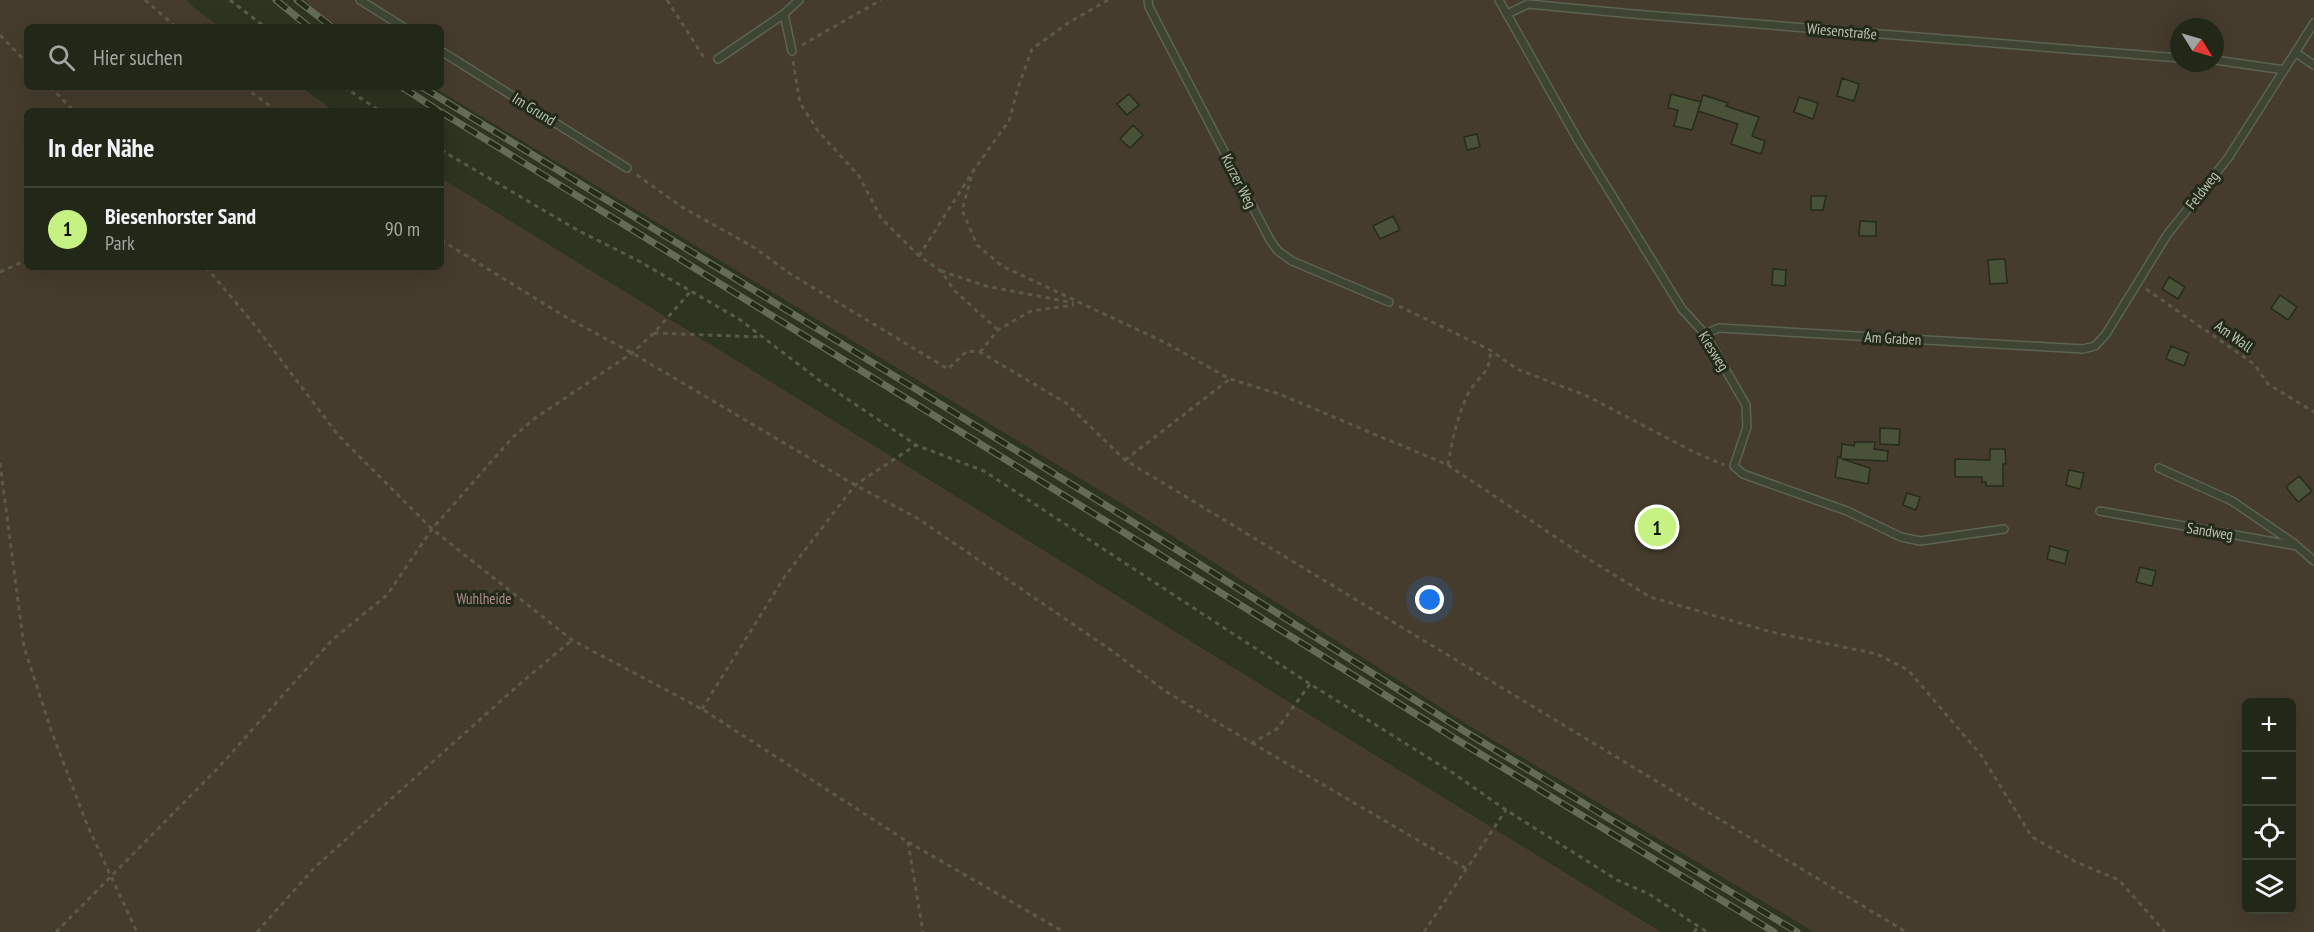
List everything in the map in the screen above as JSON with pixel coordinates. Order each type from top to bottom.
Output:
[{"type":"lane","points":[[360,0],[398,24]]},
{"type":"lane","points":[[718,59],[784,14],[799,0]]},
{"type":"lane","name":"Kurzer Weg","points":[[1148,0],[1149,7],[1264,230],[1278,251],[1292,261],[1389,302]]},
{"type":"lane","name":"Kiesweg","points":[[1499,0],[1579,142],[1682,309],[1705,334],[1746,405],[1747,427],[1734,466]]},
{"type":"lane","name":"Wiesenstraße","points":[[1507,14],[1528,4],[1560,6],[1645,15],[2170,57]]},
{"type":"lane","points":[[784,14],[792,51]]},
{"type":"lane","name":"Feldweg","points":[[2083,349],[2095,346],[2106,334],[2167,235],[2228,158],[2314,23]]},
{"type":"lane","name":"Im Grund","points":[[444,53],[627,168]]},
{"type":"lane","points":[[2296,53],[2314,65]]},
{"type":"lane","points":[[2224,61],[2284,70]]},
{"type":"lane","name":"Am Graben","points":[[1705,334],[1719,328],[2083,349]]},
{"type":"lane","points":[[1734,466],[1743,474],[1847,511],[1901,537],[1920,541],[2004,529]]},
{"type":"lane","points":[[2159,468],[2232,501],[2297,546],[2314,561]]},
{"type":"lane","name":"Sandweg","points":[[2100,511],[2297,546]]},
{"type":"path","points":[[145,0],[173,24]]},
{"type":"path","points":[[230,0],[261,24]]},
{"type":"path","points":[[667,0],[706,60],[718,59]]},
{"type":"path","points":[[881,0],[792,51],[800,104],[818,131],[859,176],[881,218],[919,256],[941,272],[955,291],[998,330]]},
{"type":"path","points":[[919,256],[972,172],[1009,121],[1032,49],[1068,22],[1108,0]]},
{"type":"path","points":[[0,35],[24,60]]},
{"type":"path","points":[[53,90],[71,108]]},
{"type":"path","points":[[248,90],[273,108]]},
{"type":"path","points":[[348,90],[376,108]]},
{"type":"path","points":[[444,152],[579,231],[637,260],[739,319],[819,380],[916,445],[984,471],[1311,684],[1454,773],[1506,810],[1617,880],[1649,894],[1707,932]]},
{"type":"path","points":[[627,168],[682,207],[755,248],[789,273],[948,369],[967,351],[980,352],[1066,403],[1125,460],[1906,932]]},
{"type":"path","points":[[972,172],[962,210],[977,245],[1002,267],[1166,343],[1230,379],[1279,394],[1448,465],[1590,560],[1650,597],[1771,632],[1877,654],[1908,670],[1982,755],[2032,837],[2076,862],[2119,880],[2165,932]]},
{"type":"path","points":[[444,242],[564,316],[632,353],[855,485],[917,518],[1111,650],[1165,691],[1467,869]]},
{"type":"path","points":[[0,272],[24,261]]},
{"type":"path","points":[[209,270],[253,323],[338,435],[432,529],[572,640],[702,709],[908,843],[1064,932]]},
{"type":"path","points":[[941,272],[986,286],[1078,304]]},
{"type":"path","name":"Am Wall","points":[[2137,283],[2254,364],[2268,384],[2314,412]]},
{"type":"path","points":[[56,932],[219,767],[332,640],[387,595],[432,529],[513,437],[534,419],[632,353],[654,333],[692,291]]},
{"type":"path","points":[[1389,302],[1490,350],[1517,369],[1587,396],[1722,465],[1734,466]]},
{"type":"path","points":[[980,352],[998,330],[1031,311],[1078,304]]},
{"type":"path","points":[[654,333],[763,338]]},
{"type":"path","points":[[1448,465],[1453,433],[1468,392],[1487,368],[1491,359],[1490,350]]},
{"type":"path","points":[[1125,460],[1230,379]]},
{"type":"path","points":[[702,709],[785,576],[855,485],[916,445]]},
{"type":"path","points":[[0,463],[24,647],[51,730],[88,827],[137,932]]},
{"type":"path","points":[[257,932],[316,866],[572,640]]},
{"type":"path","points":[[1252,743],[1277,729],[1311,684]]},
{"type":"path","points":[[1424,932],[1506,810]]},
{"type":"path","points":[[908,843],[923,932]]},
{"type":"path","points":[[1694,932],[1698,927]]},
{"type":"green space","name":"Wuhlheide","points":[[0,0],[187,0],[216,24],[24,24],[24,90],[305,90],[330,108],[24,108],[24,270],[444,270],[444,180],[1661,932],[0,932]]},
{"type":"green space","points":[[305,0],[2314,0],[2314,932],[1814,932],[1468,725],[1124,505],[438,90],[444,90],[444,24],[335,24],[318,13]]},
{"type":"building","points":[[1842,78],[1859,84],[1854,101],[1837,96]]},
{"type":"building","points":[[1129,94],[1139,105],[1127,115],[1117,104]]},
{"type":"building","points":[[1671,94],[1701,102],[1692,130],[1674,126],[1678,110],[1668,108]]},
{"type":"building","points":[[1703,95],[1728,103],[1726,106],[1759,117],[1752,136],[1765,141],[1761,154],[1731,144],[1738,124],[1698,111]]},
{"type":"building","points":[[1799,97],[1818,103],[1813,119],[1794,112]]},
{"type":"building","points":[[1133,125],[1143,135],[1130,148],[1120,139]]},
{"type":"building","points":[[1477,134],[1480,147],[1467,150],[1464,137]]},
{"type":"building","points":[[1811,196],[1826,196],[1823,210],[1811,210]]},
{"type":"building","points":[[1393,216],[1400,230],[1380,239],[1373,226]]},
{"type":"building","points":[[1860,221],[1876,222],[1876,236],[1859,236]]},
{"type":"building","points":[[2005,259],[2007,283],[1990,284],[1988,260]]},
{"type":"building","points":[[1773,269],[1786,270],[1785,286],[1772,285]]},
{"type":"building","points":[[2169,277],[2185,287],[2178,299],[2162,289]]},
{"type":"building","points":[[2280,295],[2297,307],[2288,320],[2271,308]]},
{"type":"building","points":[[2171,346],[2189,353],[2184,366],[2166,359]]},
{"type":"building","points":[[1880,428],[1900,429],[1899,445],[1880,444]]},
{"type":"building","points":[[1855,442],[1875,442],[1874,449],[1888,451],[1887,461],[1842,459],[1870,468],[1868,484],[1835,477],[1838,457],[1841,458],[1842,444],[1854,446]]},
{"type":"building","points":[[1990,449],[2005,449],[2006,464],[2003,464],[2003,486],[1986,486],[1986,482],[1982,482],[1982,477],[1955,477],[1955,459],[1990,460]]},
{"type":"building","points":[[2069,470],[2084,473],[2080,489],[2066,485]]},
{"type":"building","points":[[2299,476],[2312,491],[2298,502],[2286,487]]},
{"type":"building","points":[[1907,493],[1920,497],[1916,510],[1903,505]]},
{"type":"building","points":[[2050,546],[2068,551],[2065,564],[2047,559]]},
{"type":"building","points":[[2140,567],[2156,571],[2152,586],[2136,582]]},
{"type":"railway","points":[[276,0],[305,24]]},
{"type":"railway","points":[[297,0],[328,24]]},
{"type":"railway","points":[[407,90],[434,108]]},
{"type":"railway","points":[[427,90],[1120,514],[1464,731],[1797,932]]},
{"type":"railway","points":[[444,114],[1459,741],[1774,932]]},
{"type":"place","name":"Biesenhorster Sand","points":[[1657,527]]}]
